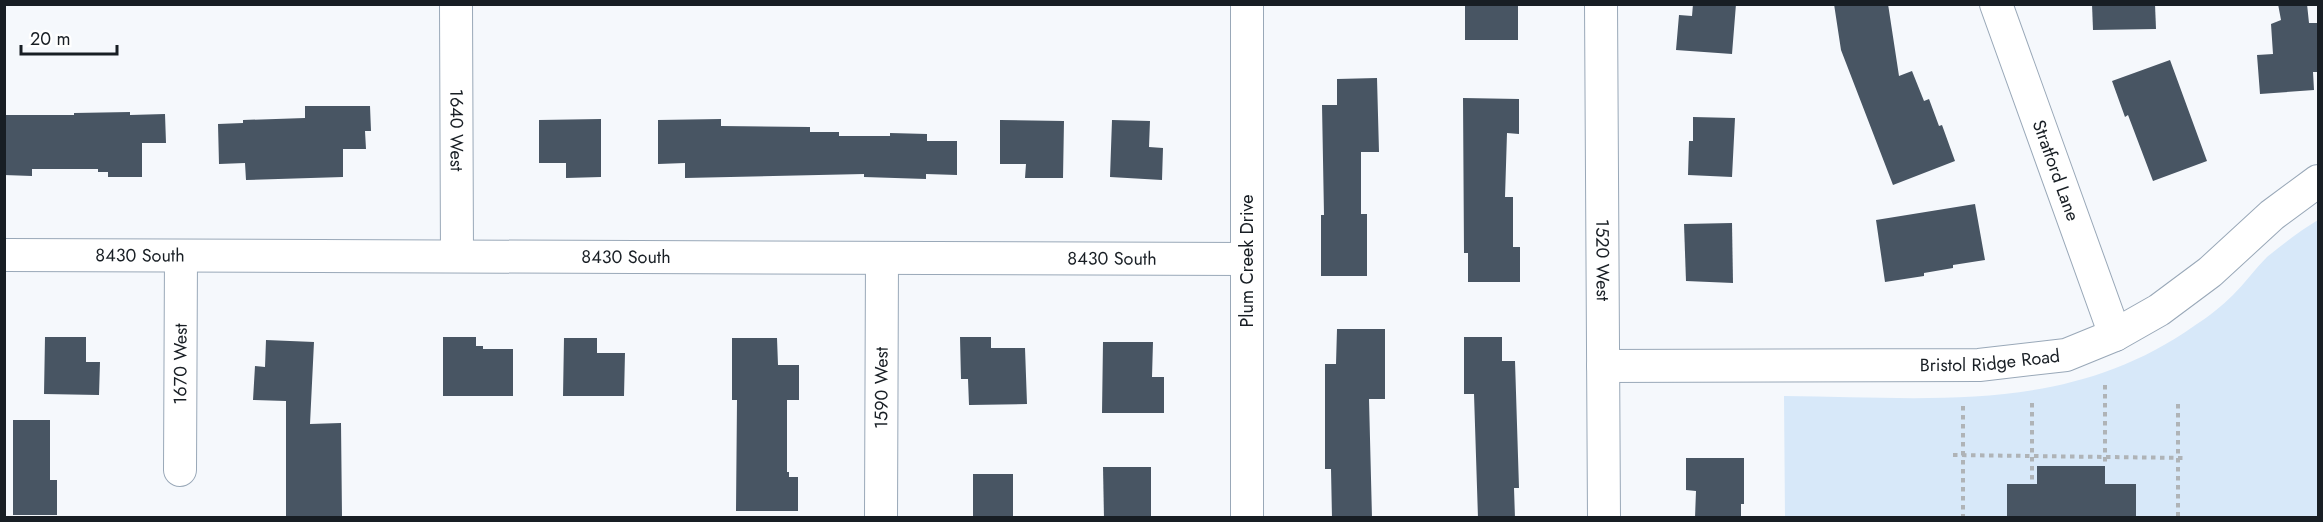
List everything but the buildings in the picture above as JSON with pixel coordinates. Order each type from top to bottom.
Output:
[{"type":"street","name":"1640 West","points":[[456,4],[457,256]]},
{"type":"street","name":"Plum Creek Drive","points":[[1247,4],[1247,518]]},
{"type":"street","name":"1520 West","points":[[1601,4],[1604,518]]},
{"type":"street","name":"Stratford Lane","points":[[1996,4],[2115,336]]},
{"type":"street","name":"Bristol Ridge Road","points":[[1603,366],[1978,365],[2066,355],[2115,336],[2159,310],[2210,272],[2272,215],[2319,182]]},
{"type":"street","name":"8430 South","points":[[4,255],[1247,259]]},
{"type":"street","name":"1670 West","points":[[180,470],[181,256]]},
{"type":"street","name":"1590 West","points":[[881,518],[882,258]]},
{"type":"path","points":[[2105,385],[2106,466]]},
{"type":"path","points":[[2032,403],[2032,484]]},
{"type":"path","points":[[2178,404],[2178,518]]},
{"type":"path","points":[[1963,406],[1963,518]]},
{"type":"path","points":[[1953,455],[2185,458]]},
{"type":"shaded area","points":[[2318,220],[2318,517],[1785,517],[1784,396],[1945,398],[1996,395],[2047,388],[2097,375],[2146,355],[2204,319],[2233,295],[2267,257]]}]
